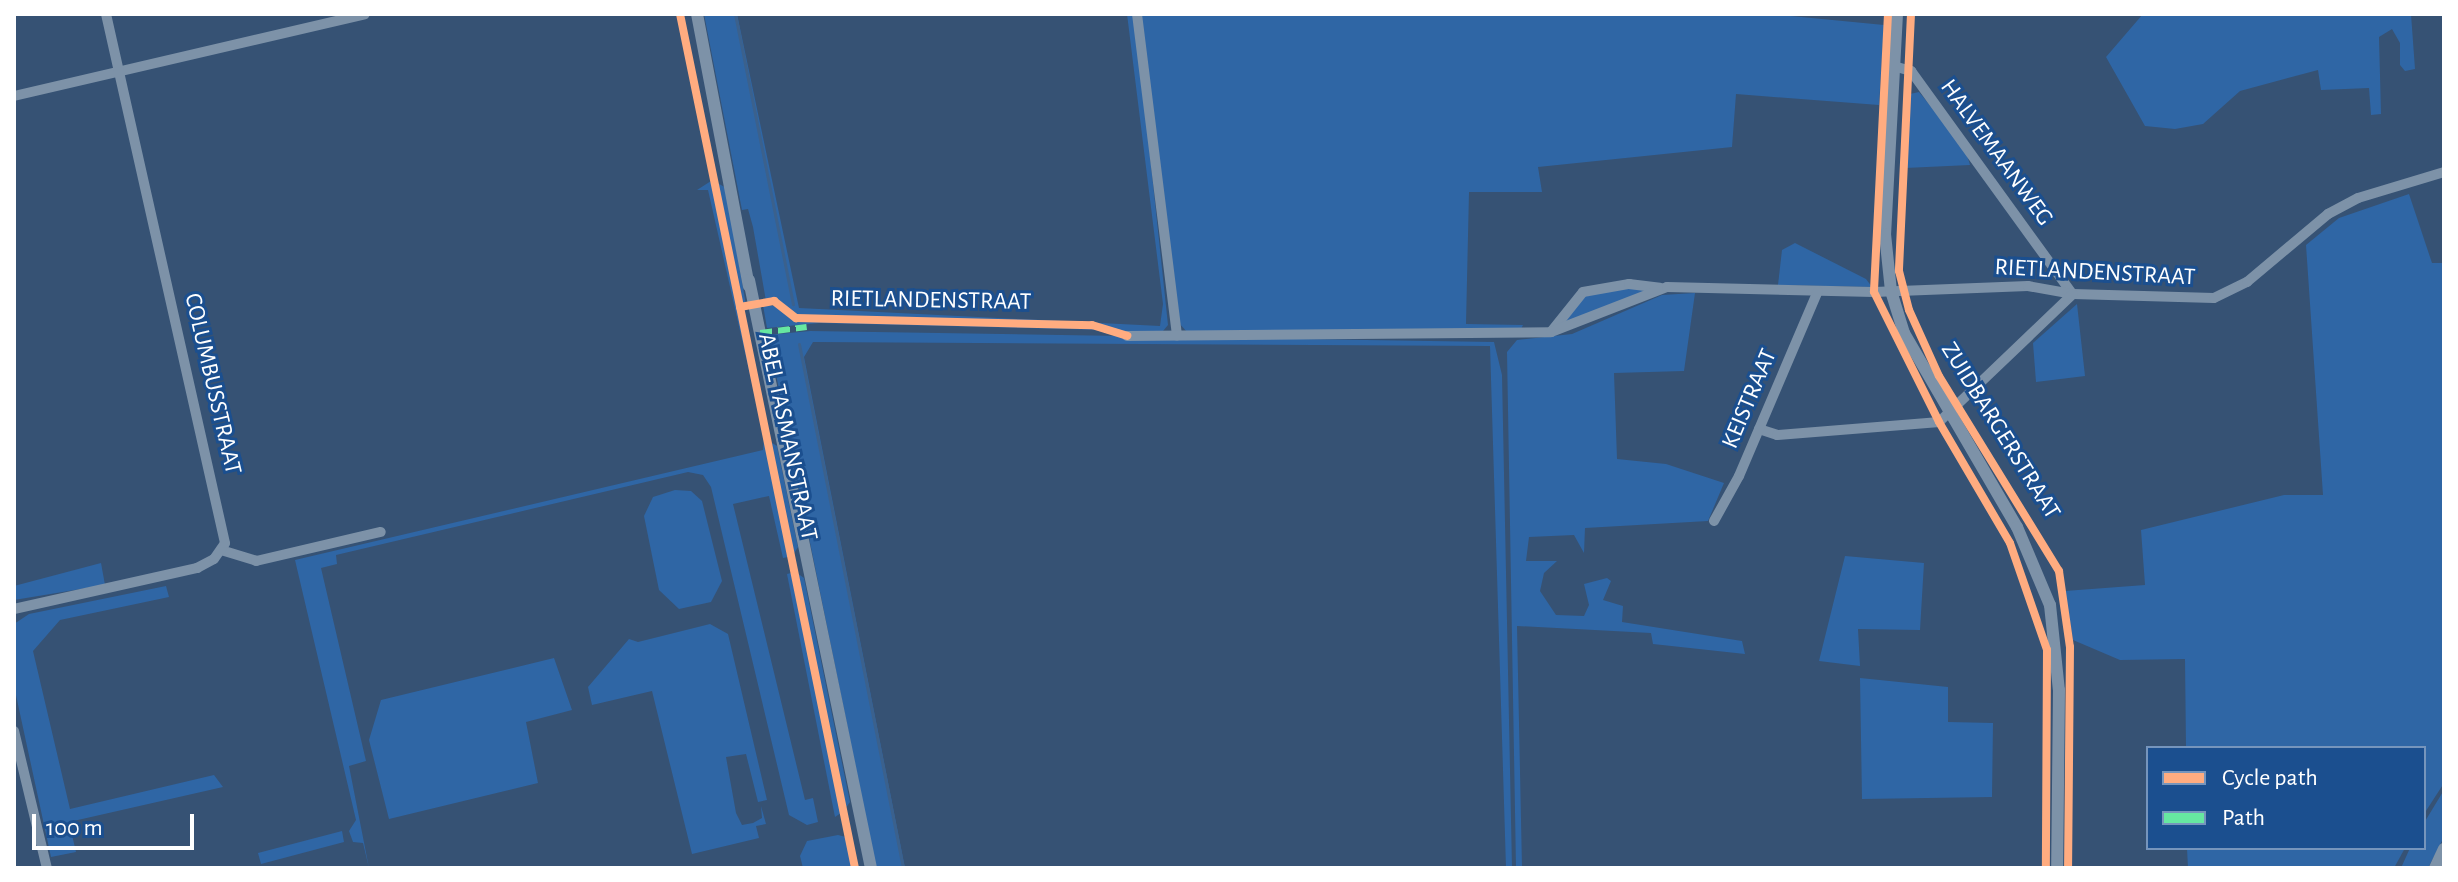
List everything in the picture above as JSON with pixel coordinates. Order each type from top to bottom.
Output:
[{"type":"street","name":"COLUMBUSSTRAAT","points":[[106,14],[225,533],[221,550]]},
{"type":"street","points":[[14,96],[365,14]]},
{"type":"street","name":"ABEL TASMANSTRAAT","points":[[697,14],[871,868]]},
{"type":"street","points":[[1137,14],[1177,336]]},
{"type":"street","name":"ZUIDBARGERSTRAAT","points":[[1897,14],[1897,67],[1885,234],[1891,291],[1904,333],[2017,527],[2050,605],[2059,690],[2057,868]]},
{"type":"street","name":"HALVEMAANWEG","points":[[1897,67],[1911,71],[2073,294]]},
{"type":"street","name":"RIETLANDENSTRAAT","points":[[1551,332],[1583,292],[1629,284],[1660,288],[1818,291],[2028,286],[2073,294],[2196,300],[2227,294],[2328,214],[2358,198],[2444,172]]},
{"type":"street","name":"RIETLANDENSTRAAT","points":[[1127,336],[1551,332],[1660,288]]},
{"type":"street","name":"KEISTRAAT","points":[[1714,521],[1759,429],[1818,291]]},
{"type":"street","points":[[1759,429],[1777,435],[1927,425],[1950,413],[2073,294]]},
{"type":"street","points":[[14,609],[197,568],[221,550],[245,562],[256,561],[381,532]]},
{"type":"street","points":[[14,731],[47,868]]},
{"type":"street","points":[[2435,868],[2444,849]]},
{"type":"shaded area","points":[[704,14],[737,14],[799,308],[1160,326],[1163,304],[1127,14],[1135,14],[1168,325],[1163,331],[1128,332],[1089,323],[799,317],[779,301],[766,301],[753,227],[748,209],[742,210]]},
{"type":"shaded area","points":[[1140,14],[1770,14],[1884,25],[1879,105],[1736,94],[1732,147],[1538,167],[1542,192],[1469,192],[1466,324],[1523,325],[1520,331],[1187,332],[1179,323]]},
{"type":"shaded area","points":[[2143,14],[2411,14],[2415,69],[2405,71],[2400,65],[2400,43],[2392,29],[2379,37],[2381,114],[2371,115],[2369,88],[2321,90],[2318,70],[2240,91],[2203,124],[2175,129],[2145,126],[2106,57]]},
{"type":"shaded area","points":[[1919,92],[1965,148],[1970,165],[1905,168],[1910,94]]},
{"type":"shaded area","points":[[711,181],[758,410],[708,190],[697,190]]},
{"type":"shaded area","points":[[716,182],[726,188],[746,305],[741,304]]},
{"type":"shaded area","points":[[2409,194],[2432,263],[2444,263],[2444,783],[2426,811],[2426,746],[2186,746],[2185,659],[2120,660],[2073,640],[2065,591],[2145,585],[2141,530],[2284,495],[2323,495],[2306,245],[2339,218]]},
{"type":"shaded area","points":[[1795,243],[1866,279],[1872,287],[1778,285],[1782,250]]},
{"type":"shaded area","points":[[1614,287],[1649,289],[1558,328],[1579,297]]},
{"type":"shaded area","points":[[1695,293],[1684,371],[1614,373],[1617,459],[1666,464],[1724,483],[1708,521],[1585,528],[1584,553],[1574,535],[1529,537],[1526,561],[1557,561],[1544,573],[1540,591],[1556,615],[1584,616],[1589,605],[1584,584],[1607,578],[1611,581],[1603,600],[1623,606],[1622,622],[1742,641],[1745,654],[1653,644],[1651,633],[1517,626],[1522,868],[1516,868],[1507,352],[1517,340],[1572,334],[1662,295]]},
{"type":"shaded area","points":[[2077,304],[2085,376],[2036,382],[2033,343]]},
{"type":"shaded area","points":[[763,305],[776,306],[796,320],[1052,324],[1108,330],[819,323],[767,328]]},
{"type":"shaded area","points":[[810,331],[1494,342],[1502,375],[1512,868],[1506,868],[1490,346],[813,342],[804,357],[905,868],[876,868],[768,335]]},
{"type":"shaded area","points":[[764,439],[788,557],[783,558],[769,496],[733,504],[805,800],[813,798],[818,822],[807,825],[789,815],[711,487],[703,475],[688,472],[336,555],[337,564],[321,568],[366,761],[349,766],[369,868],[363,843],[353,842],[349,831],[356,820],[295,560],[763,450]]},
{"type":"shaded area","points":[[769,441],[777,446],[798,547],[793,555]]},
{"type":"shaded area","points":[[675,490],[691,491],[702,501],[722,581],[711,602],[679,609],[659,590],[644,516],[653,497]]},
{"type":"shaded area","points":[[1845,556],[1924,563],[1920,630],[1858,629],[1860,666],[1819,661]]},
{"type":"shaded area","points":[[101,563],[105,585],[14,600],[14,586]]},
{"type":"shaded area","points":[[791,573],[841,813],[835,817],[787,574]]},
{"type":"shaded area","points":[[797,573],[804,578],[850,802],[845,809]]},
{"type":"shaded area","points":[[166,586],[169,597],[60,620],[33,651],[70,809],[214,775],[223,787],[69,822],[76,852],[51,857],[14,686],[14,624],[29,614]]},
{"type":"shaded area","points":[[710,624],[728,634],[767,800],[758,802],[746,754],[726,757],[736,813],[742,825],[753,823],[762,818],[761,806],[766,824],[756,826],[759,838],[692,854],[652,691],[592,705],[588,687],[629,639],[638,642]]},
{"type":"shaded area","points":[[554,658],[572,710],[526,722],[538,783],[389,819],[369,740],[381,700]]},
{"type":"shaded area","points":[[1860,678],[1948,687],[1948,722],[1993,723],[1992,797],[1862,799]]},
{"type":"shaded area","points":[[2444,790],[2444,837],[2428,868],[2401,868],[2409,850],[2426,850],[2426,820]]},
{"type":"shaded area","points":[[342,831],[344,842],[261,864],[258,853]]},
{"type":"shaded area","points":[[838,835],[846,837],[853,868],[803,868],[800,856],[807,841]]},
{"type":"shaded area","points":[[2187,850],[2404,850],[2394,868],[2188,868]]},
{"type":"waterway","points":[[735,14],[793,304]]},
{"type":"waterway","points":[[799,344],[903,868]]},
{"type":"marked path","points":[[760,333],[807,327]]},
{"type":"cycle path","points":[[680,14],[855,868]]},
{"type":"cycle path","points":[[1888,14],[1874,292],[1939,422],[2010,543],[2047,650],[2046,868]]},
{"type":"cycle path","points":[[1911,14],[1899,271],[1909,310],[1939,376],[2059,571],[2070,647],[2068,868]]},
{"type":"cycle path","points":[[740,307],[774,301],[796,318],[1092,325],[1127,336]]}]
